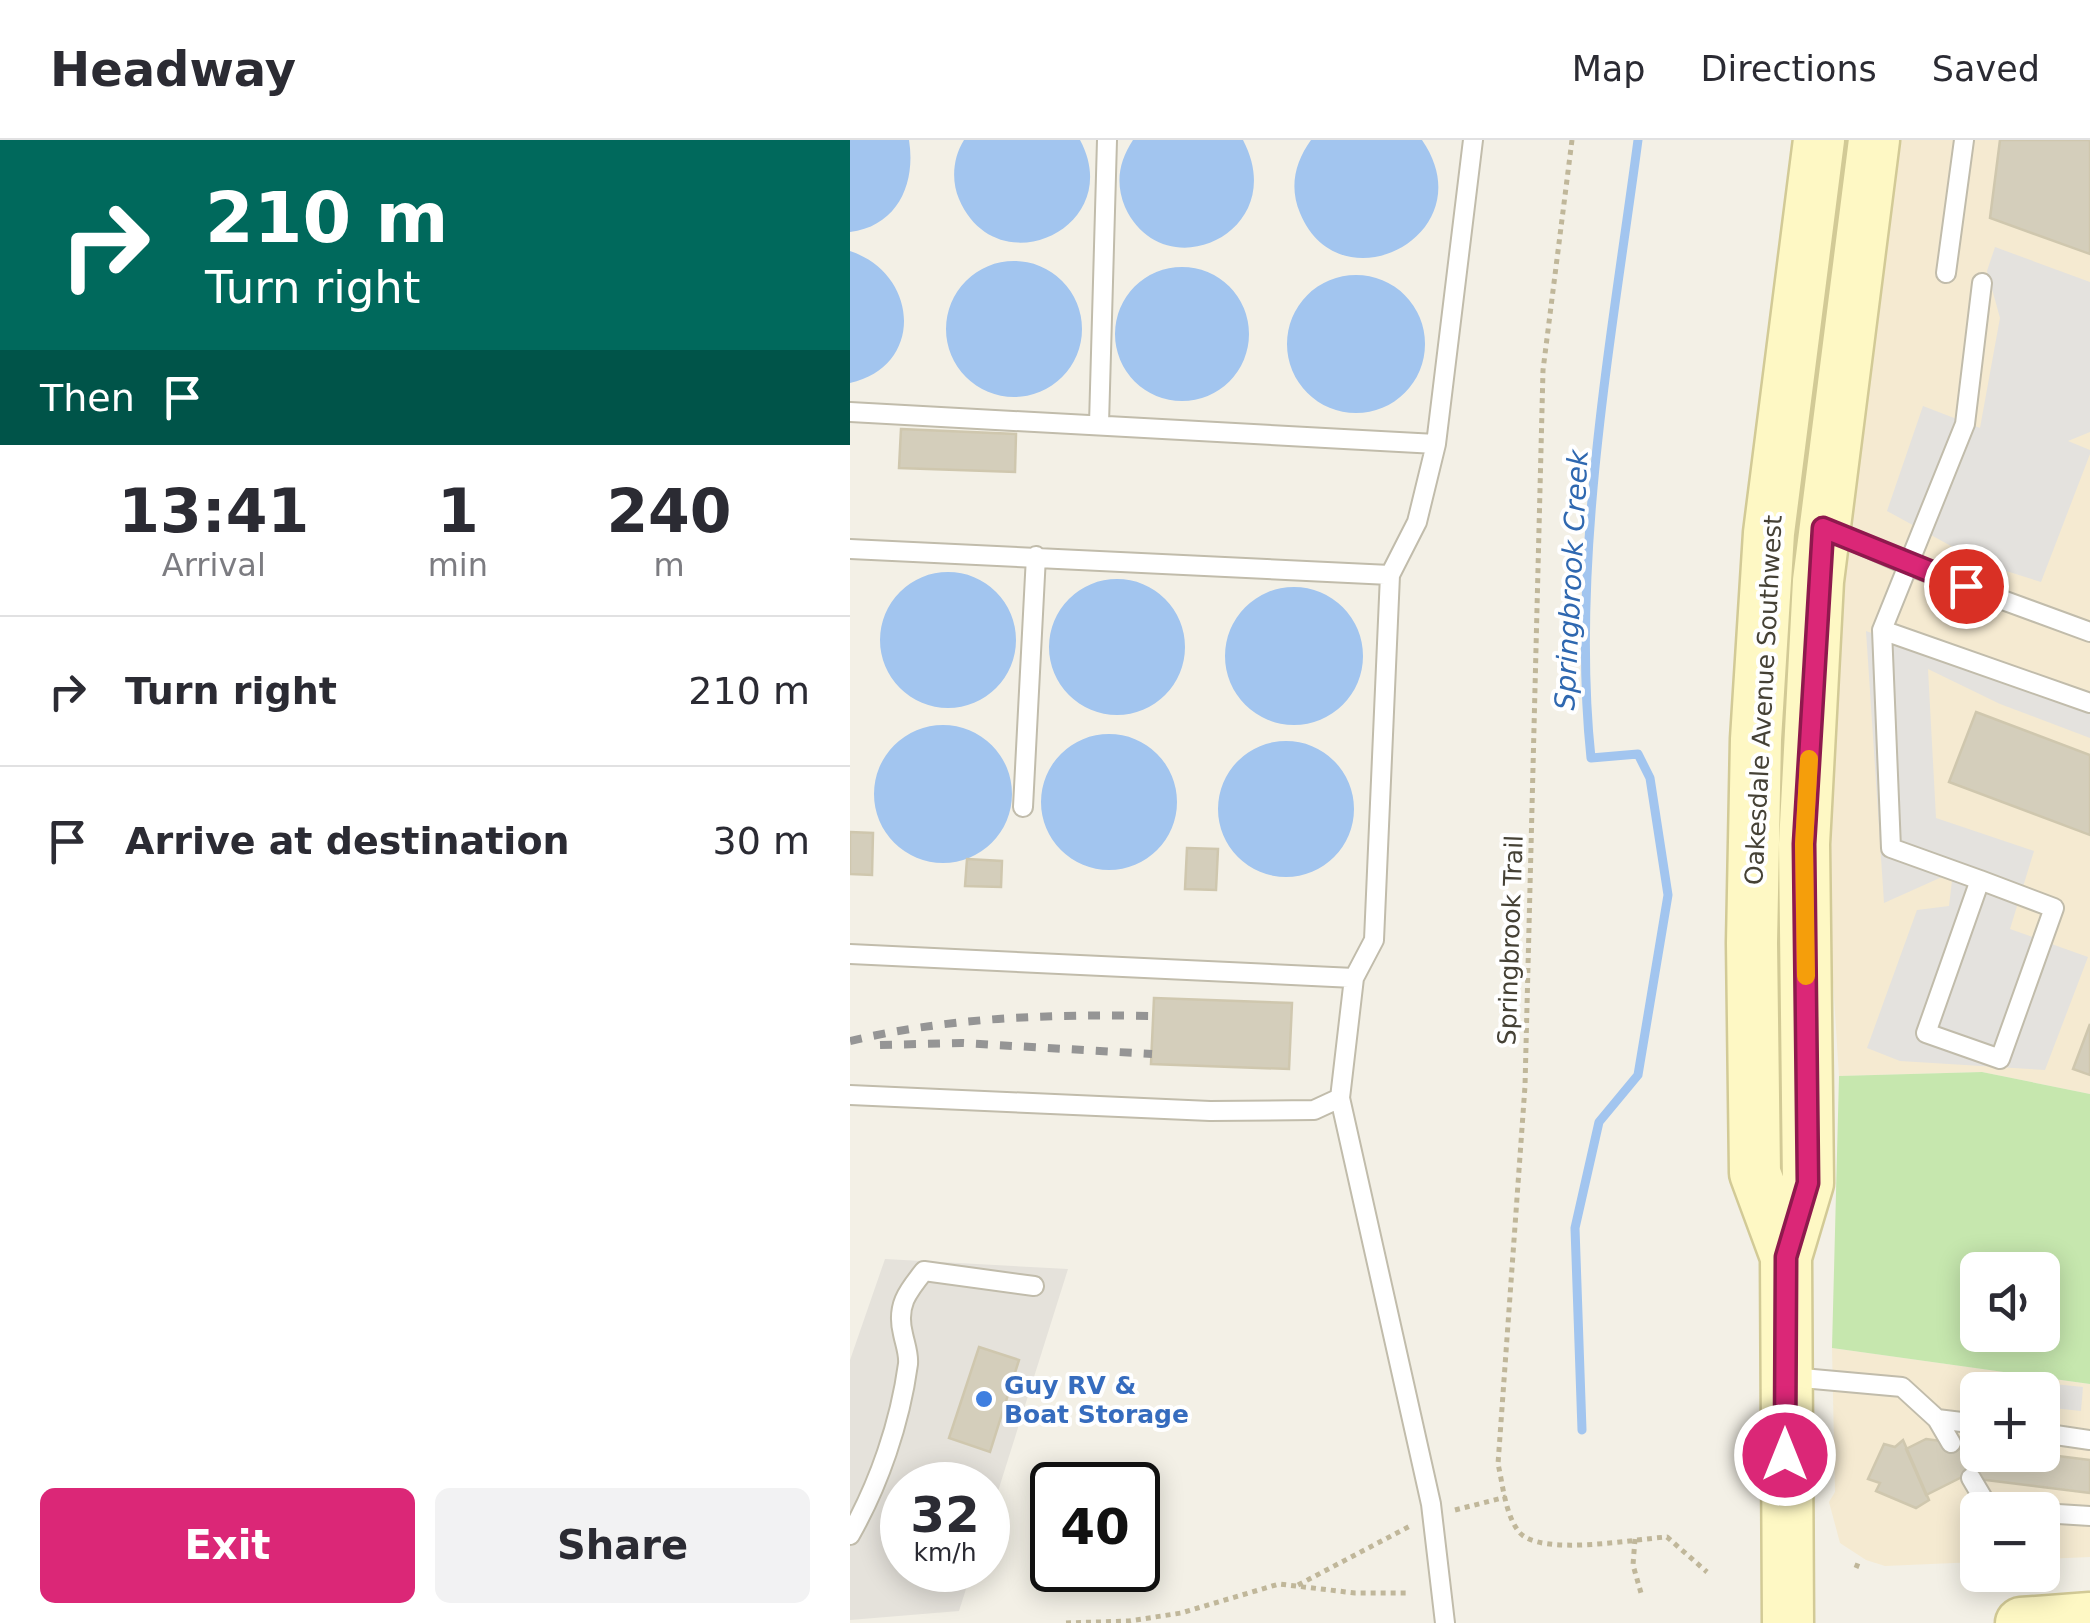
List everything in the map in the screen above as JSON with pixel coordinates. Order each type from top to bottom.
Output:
[{"type":"street","name":"Oakesdale Avenue Southwest","points":[[1786,1257],[1755,1172],[1756,739],[1770,534],[1819,140]]},
{"type":"street","name":"Oakesdale Avenue Southwest","points":[[1788,1623],[1786,1257],[1808,1183],[1804,844],[1823,528],[1874,140]]},
{"type":"street","points":[[1754,883],[1774,812],[1790,563],[1823,528]]},
{"type":"street","points":[[2021,1623],[2090,1618]]},
{"type":"lane","points":[[1099,424],[1108,140]]},
{"type":"lane","points":[[1445,1623],[1432,1516],[1340,1098],[1354,978],[1374,940],[1390,575],[1417,522],[1436,444],[1473,140]]},
{"type":"lane","points":[[1946,273],[1964,140]]},
{"type":"lane","points":[[1980,880],[1926,1032],[2000,1059],[2054,908],[1980,880],[1891,848],[1882,630],[1965,424],[1982,283]]},
{"type":"lane","points":[[850,412],[1436,444]]},
{"type":"lane","points":[[1823,528],[1907,565],[2090,632]]},
{"type":"lane","points":[[850,549],[1390,575]]},
{"type":"lane","points":[[1023,807],[1036,556]]},
{"type":"lane","points":[[1882,630],[2090,703]]},
{"type":"lane","points":[[850,954],[1354,978]]},
{"type":"lane","points":[[850,1095],[1210,1110],[1314,1110],[1340,1098]]},
{"type":"lane","points":[[850,1535],[868,1503],[895,1424],[909,1360],[901,1326],[902,1298],[924,1271],[1034,1286]]},
{"type":"lane","points":[[1785,1377],[1902,1388],[1937,1419],[1950,1443]]},
{"type":"lane","points":[[1937,1419],[1960,1422]]},
{"type":"lane","points":[[2060,1436],[2090,1440]]},
{"type":"lane","points":[[1971,1478],[1979,1492]]},
{"type":"lane","points":[[2060,1515],[2090,1516]]},
{"type":"path","name":"Springbrook Trail","points":[[1572,140],[1543,370],[1526,1086],[1498,1464],[1520,1534],[1542,1546],[1667,1537],[1710,1575]]},
{"type":"path","points":[[1298,1585],[1432,1516],[1506,1497]]},
{"type":"path","points":[[1636,1539],[1633,1564],[1641,1592]]},
{"type":"path","points":[[1066,1623],[1130,1622],[1181,1614],[1279,1584],[1355,1593],[1406,1593]]},
{"type":"shaded area","points":[[1883,140],[2090,140],[2090,1094],[1982,1072],[1839,1076],[1816,712]]},
{"type":"shaded area","points":[[1995,247],[2090,282],[2090,432],[2068,441],[2090,450],[2090,454],[2041,582],[1984,564],[1887,511],[1923,406],[1980,428],[2000,318],[1987,271]]},
{"type":"shaded area","points":[[1866,631],[2090,711],[2090,738],[2000,704],[1928,669],[1936,818],[2034,851],[2010,929],[2088,957],[2045,1070],[1900,1061],[1867,1048],[1917,910],[1949,906],[1953,872],[1884,903]]},
{"type":"shaded area","points":[[885,1259],[1068,1269],[1007,1462],[880,1462],[880,1592],[965,1592],[959,1611],[850,1620],[850,1360]]},
{"type":"shaded area","points":[[1832,1348],[2004,1372],[1960,1372],[1960,1472],[2060,1472],[2060,1380],[2090,1384],[2090,1557],[2060,1558],[2060,1492],[1960,1492],[1960,1563],[1885,1566],[1866,1560],[1840,1543],[1829,1502],[1835,1492]]},
{"type":"shaded area","points":[[2060,1385],[2083,1387],[2081,1411],[2060,1409]]},
{"type":"green space","points":[[1982,1072],[2090,1094],[2090,1384],[2060,1380],[2060,1372],[2004,1372],[1832,1348],[1839,1076]]},
{"type":"water","points":[[850,140],[909,140],[910,156],[906,186],[892,212],[867,228],[850,232]]},
{"type":"water","points":[[964,140],[1080,140],[1090,171],[1086,198],[1072,220],[1051,236],[1026,242],[1001,240],[977,226],[959,199],[954,169]]},
{"type":"water","points":[[1133,140],[1243,140],[1254,173],[1251,202],[1237,224],[1217,240],[1192,247],[1166,245],[1143,232],[1125,207],[1119,181],[1124,156]]},
{"type":"water","points":[[1311,140],[1422,140],[1437,174],[1436,205],[1423,230],[1400,248],[1373,257],[1345,256],[1319,242],[1300,213],[1294,184],[1301,157]]},
{"type":"water","points":[[850,251],[873,263],[890,279],[900,298],[904,319],[901,340],[891,358],[874,373],[850,383]]},
{"type":"water","points":[[1014,261],[1040,266],[1062,281],[1077,303],[1082,329],[1077,355],[1062,377],[1040,392],[1014,397],[988,392],[966,377],[951,355],[946,329],[951,303],[966,281],[988,266]]},
{"type":"water","points":[[1182,267],[1208,272],[1229,287],[1244,308],[1249,334],[1244,360],[1229,381],[1208,396],[1182,401],[1156,396],[1135,381],[1120,360],[1115,334],[1120,308],[1135,287],[1156,272]]},
{"type":"water","points":[[1356,275],[1383,280],[1405,295],[1420,317],[1425,344],[1420,371],[1405,393],[1383,408],[1356,413],[1329,408],[1307,393],[1292,371],[1287,344],[1292,317],[1307,295],[1329,280]]},
{"type":"water","points":[[948,572],[974,577],[996,592],[1011,614],[1016,640],[1011,666],[996,688],[974,703],[948,708],[922,703],[900,688],[885,666],[880,640],[885,614],[900,592],[922,577]]},
{"type":"water","points":[[1117,579],[1143,584],[1165,599],[1180,621],[1185,647],[1180,673],[1165,695],[1143,710],[1117,715],[1091,710],[1069,695],[1054,673],[1049,647],[1054,621],[1069,599],[1091,584]]},
{"type":"water","points":[[1294,587],[1320,592],[1343,607],[1358,630],[1363,656],[1358,682],[1343,705],[1320,720],[1294,725],[1268,720],[1245,705],[1230,682],[1225,656],[1230,630],[1245,607],[1268,592]]},
{"type":"water","points":[[943,725],[970,730],[992,745],[1007,767],[1012,794],[1007,821],[992,843],[970,858],[943,863],[916,858],[894,843],[879,821],[874,794],[879,767],[894,745],[916,730]]},
{"type":"water","points":[[1109,734],[1135,739],[1157,754],[1172,776],[1177,802],[1172,828],[1157,850],[1135,865],[1109,870],[1083,865],[1061,850],[1046,828],[1041,802],[1046,776],[1061,754],[1083,739]]},
{"type":"water","points":[[1286,741],[1312,746],[1334,761],[1349,783],[1354,809],[1349,835],[1334,857],[1312,872],[1286,877],[1260,872],[1238,857],[1223,835],[1218,809],[1223,783],[1238,761],[1260,746]]},
{"type":"building","points":[[2000,140],[2090,140],[2090,254],[1990,218]]},
{"type":"building","points":[[901,429],[1016,434],[1015,472],[899,468]]},
{"type":"building","points":[[1976,712],[2090,755],[2090,835],[1949,782]]},
{"type":"building","points":[[850,832],[873,833],[872,875],[850,874]]},
{"type":"building","points":[[1187,848],[1218,849],[1216,890],[1185,889]]},
{"type":"building","points":[[967,859],[1002,861],[1001,887],[965,886]]},
{"type":"building","points":[[1154,998],[1292,1003],[1289,1069],[1151,1064]]},
{"type":"building","points":[[2090,1024],[2090,1075],[2073,1069]]},
{"type":"building","name":"Guy RV & Boat Storage","points":[[979,1347],[1019,1360],[990,1452],[949,1438]]},
{"type":"building","points":[[1926,1439],[1960,1444],[1960,1472],[2060,1472],[2060,1456],[2090,1460],[2090,1493],[1962,1477],[1926,1495],[1906,1449]]},
{"type":"building","points":[[1903,1440],[1929,1500],[1916,1508],[1876,1491],[1880,1483],[1868,1479],[1884,1444],[1895,1447]]},
{"type":"waterway","name":"Springbrook Creek","points":[[1582,1430],[1575,1228],[1599,1122],[1638,1075],[1668,895],[1650,778],[1638,754],[1591,758],[1586,683],[1586,606],[1597,449],[1638,140]]},
{"type":"railway","points":[[850,1041],[925,1027],[1001,1019],[1153,1016]]},
{"type":"railway","points":[[880,1045],[962,1043],[1152,1054]]},
{"type":"slow traffic","points":[[1806,976],[1804,844],[1809,759]]},
{"type":"place","name":"Guy RV & Boat Storage","points":[[984,1399]]},
{"type":"route","points":[[1785,1455],[1786,1257],[1808,1183],[1804,844],[1823,528],[1966,586]]}]
